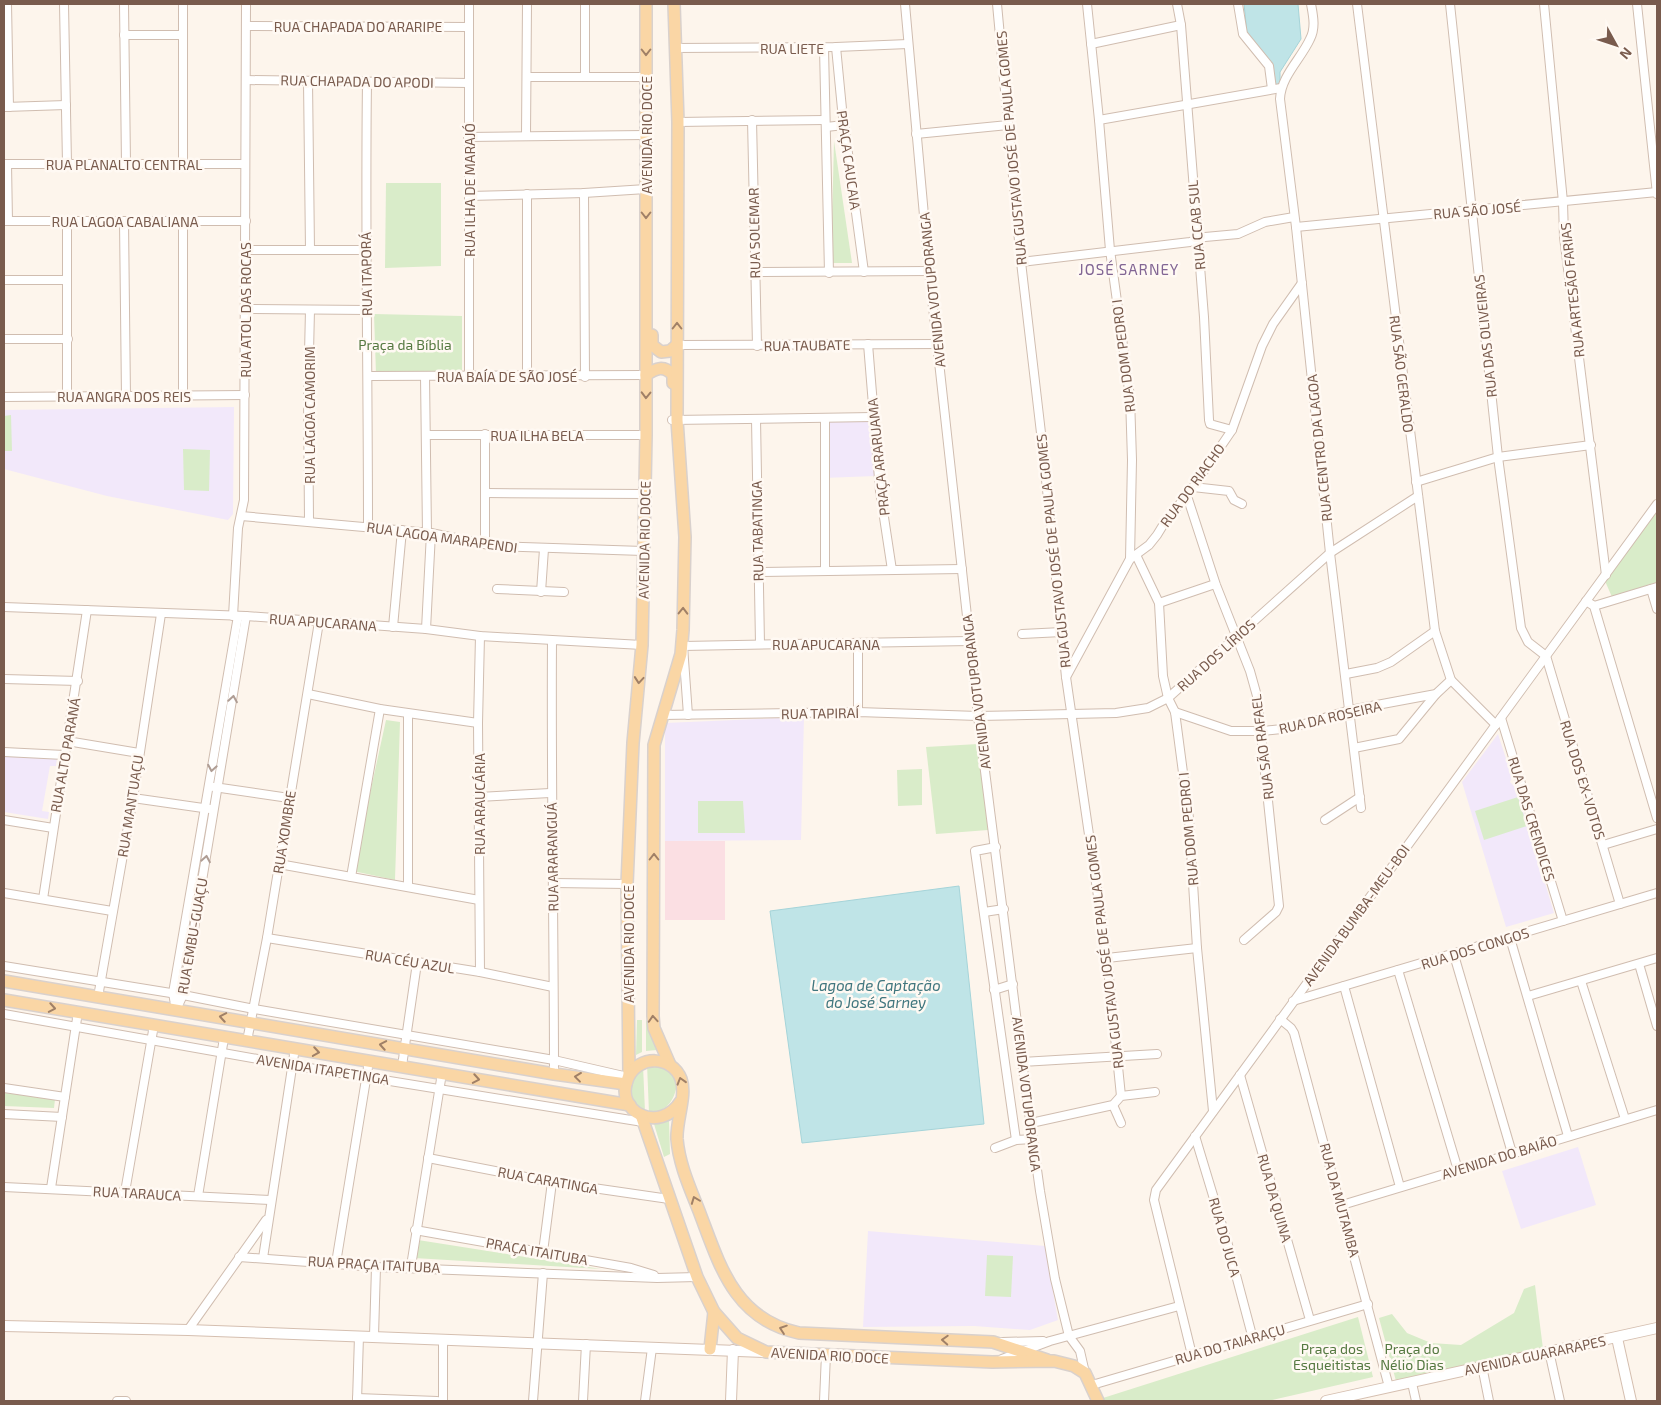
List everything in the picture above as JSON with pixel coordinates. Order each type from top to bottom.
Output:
[{"type":"main road","name":"AVENIDA RIO DOCE","points":[[646,4],[646,435],[642,645],[633,742],[628,884],[628,1079],[625,1091],[630,1105],[642,1119],[697,1277],[714,1312],[737,1338],[766,1352],[992,1362],[1047,1360],[1064,1362],[1085,1374]]},
{"type":"main road","points":[[670,4],[670,25],[675,44]]},
{"type":"main road","name":"AVENIDA RIO DOCE","points":[[674,4],[678,122],[675,420],[679,446],[685,537],[682,646],[654,745],[653,1016],[654,1028],[670,1065],[675,1069],[682,1081],[677,1137],[679,1154],[690,1189],[723,1272],[733,1290],[747,1306],[764,1320],[781,1329],[799,1334],[993,1342],[1047,1360]]},
{"type":"main road","points":[[647,270],[652,288],[652,345],[656,350],[665,353],[677,345]]},
{"type":"main road","points":[[646,375],[661,368],[668,369],[673,375],[675,420]]},
{"type":"main road","points":[[4,981],[554,1074],[628,1079],[636,1067],[645,1062],[655,1060],[670,1065]]},
{"type":"main road","points":[[19,1002],[22,984]]},
{"type":"main road","name":"AVENIDA ITAPETINGA","points":[[4,1000],[630,1105]]},
{"type":"main road","points":[[173,1028],[176,1010]]},
{"type":"main road","points":[[642,1119],[664,1117],[671,1113],[681,1101]]},
{"type":"main road","points":[[710,1349],[714,1312]]},
{"type":"main road","points":[[4,1326],[374,1336],[766,1352]]},
{"type":"main road","name":"AVENIDA GUARARAPES","points":[[1326,1401],[1345,1399],[1389,1387],[1657,1328]]},
{"type":"main road","points":[[1617,1338],[1631,1401]]},
{"type":"main road","points":[[731,1401],[733,1350]]},
{"type":"main road","points":[[1085,1374],[1092,1385],[1098,1401]]},
{"type":"street","points":[[7,4],[6,107],[66,105]]},
{"type":"street","points":[[64,4],[67,164]]},
{"type":"street","points":[[124,4],[126,164]]},
{"type":"street","points":[[183,4],[183,164]]},
{"type":"street","name":"RUA ATOL DAS ROCAS","points":[[239,616],[241,516],[244,500],[247,309],[245,164],[246,4]]},
{"type":"street","name":"RUA ILHA DE MARAJÓ","points":[[469,4],[469,376]]},
{"type":"street","points":[[526,135],[528,77],[527,4]]},
{"type":"street","points":[[585,4],[585,77]]},
{"type":"street","name":"AVENIDA VOTUPORANGA","points":[[905,4],[929,272],[978,716],[1022,1059],[1055,1279],[1069,1336],[1080,1351],[1085,1374]]},
{"type":"street","name":"RUA GUSTAVO JOSÉ DE PAULA GOMES","points":[[997,4],[1021,262],[1066,677],[1107,958],[1121,1096]]},
{"type":"street","name":"RUA DOM PEDRO I","points":[[1087,4],[1110,250],[1130,397],[1133,557],[1160,603],[1163,676],[1168,698],[1175,712],[1189,818],[1197,948],[1213,1111]]},
{"type":"street","name":"RUA CCAB SUL","points":[[1177,4],[1181,25],[1209,420],[1210,424],[1232,430]]},
{"type":"street","points":[[1238,4],[1243,34],[1269,66],[1272,90]]},
{"type":"street","points":[[1099,120],[1281,88],[1310,40],[1313,26],[1311,4]]},
{"type":"street","name":"RUA SÃO GERALDO","points":[[1357,4],[1399,357],[1435,631],[1451,680],[1496,725]]},
{"type":"street","name":"RUA DAS OLIVEIRAS","points":[[1450,4],[1498,457],[1521,628],[1528,642],[1546,656]]},
{"type":"street","name":"RUA ARTESÃO FARIAS","points":[[1544,4],[1563,202],[1564,237],[1606,575]]},
{"type":"street","points":[[1637,4],[1657,193]]},
{"type":"street","points":[[1091,44],[1181,25]]},
{"type":"street","name":"RUA CHAPADA DO ARARIPE","points":[[247,26],[469,27]]},
{"type":"street","points":[[124,35],[183,35]]},
{"type":"street","name":"RUA LIETE","points":[[675,44],[824,48],[908,44]]},
{"type":"street","name":"PRAÇA CAUCAIA","points":[[824,48],[829,273]]},
{"type":"street","name":"PRAÇA CAUCAIA","points":[[836,48],[842,110],[864,272]]},
{"type":"street","points":[[528,77],[646,76]]},
{"type":"street","name":"RUA CHAPADA DO APODI","points":[[246,80],[469,83]]},
{"type":"street","points":[[308,80],[310,250]]},
{"type":"street","name":"RUA ITAPORÁ","points":[[367,82],[365,250],[368,376],[368,526]]},
{"type":"street","name":"RUA CENTRO DA LAGOA","points":[[1281,88],[1280,99],[1296,227],[1330,552],[1361,808]]},
{"type":"street","points":[[825,120],[842,110]]},
{"type":"street","name":"RUA SOLEMAR","points":[[752,120],[757,346]]},
{"type":"street","points":[[678,122],[825,120],[844,125]]},
{"type":"street","points":[[916,134],[1008,125]]},
{"type":"street","points":[[468,137],[645,135]]},
{"type":"street","points":[[6,164],[6,221]]},
{"type":"street","name":"RUA PLANALTO CENTRAL","points":[[6,164],[245,164]]},
{"type":"street","points":[[469,196],[584,193],[646,188]]},
{"type":"street","points":[[584,193],[585,376]]},
{"type":"street","name":"RUA SÃO JOSÉ","points":[[1296,227],[1657,193]]},
{"type":"street","points":[[527,194],[528,377]]},
{"type":"street","points":[[1021,262],[1190,242],[1197,239],[1238,234],[1266,222],[1294,217]]},
{"type":"street","name":"RUA LAGOA CABALIANA","points":[[6,221],[182,223],[246,221]]},
{"type":"street","points":[[66,397],[68,338],[67,221]]},
{"type":"street","points":[[124,222],[126,397]]},
{"type":"street","points":[[182,223],[183,396]]},
{"type":"street","points":[[246,250],[365,250]]},
{"type":"street","points":[[755,272],[929,272]]},
{"type":"street","points":[[4,280],[67,280]]},
{"type":"street","name":"RUA DO RIACHO","points":[[1066,677],[1133,557],[1149,545],[1168,517],[1187,496],[1232,430],[1262,346],[1273,324],[1302,284]]},
{"type":"street","points":[[247,309],[366,310]]},
{"type":"street","name":"RUA LAGOA CAMORIM","points":[[309,520],[308,396],[310,310]]},
{"type":"street","points":[[4,339],[68,338]]},
{"type":"street","name":"PRAÇA ARARUAMA","points":[[868,344],[880,491],[892,570]]},
{"type":"street","name":"RUA TAUBATE","points":[[677,345],[938,344]]},
{"type":"street","name":"RUA BAÍA DE SÃO JOSÉ","points":[[368,376],[528,377],[646,375]]},
{"type":"street","points":[[425,376],[429,533],[426,629]]},
{"type":"street","name":"RUA ANGRA DOS REIS","points":[[4,397],[245,395]]},
{"type":"street","points":[[675,420],[873,417]]},
{"type":"street","points":[[825,418],[825,570]]},
{"type":"street","name":"RUA TABATINGA","points":[[756,419],[760,644]]},
{"type":"street","points":[[484,434],[485,544]]},
{"type":"street","name":"RUA ILHA BELA","points":[[427,435],[646,435]]},
{"type":"street","points":[[1416,482],[1498,457],[1591,445]]},
{"type":"street","points":[[1193,487],[1229,491],[1234,500],[1242,504]]},
{"type":"street","points":[[486,493],[644,494]]},
{"type":"street","name":"RUA SÃO RAFAEL","points":[[1187,496],[1215,584],[1254,683],[1262,731],[1279,900],[1276,912],[1244,940]]},
{"type":"street","name":"RUA DOS LÍRIOS","points":[[978,716],[1116,713],[1148,708],[1168,698],[1330,552],[1418,496]]},
{"type":"street","name":"AVENIDA BUMBA-MEU-BOI","points":[[1192,1355],[1154,1195],[1293,1001],[1657,504]]},
{"type":"street","name":"RUA LAGOA MARAPENDI","points":[[241,516],[309,520],[429,533],[494,546],[643,551]]},
{"type":"street","points":[[393,626],[402,530]]},
{"type":"street","points":[[541,592],[544,549]]},
{"type":"street","points":[[758,572],[962,569]]},
{"type":"street","points":[[1160,603],[1215,584]]},
{"type":"street","points":[[1594,606],[1654,588],[1657,609]]},
{"type":"street","points":[[497,589],[564,592]]},
{"type":"street","points":[[1586,601],[1594,606],[1657,818]]},
{"type":"street","name":"RUA APUCARANA","points":[[4,607],[239,616],[393,626],[480,636],[642,645]]},
{"type":"street","name":"RUA ALTO PARANÁ","points":[[43,899],[64,755],[78,681],[87,610]]},
{"type":"street","name":"RUA MANTUAÇU","points":[[98,997],[133,798],[161,614]]},
{"type":"street","name":"RUA EMBU-GUAÇU","points":[[176,1010],[173,993],[239,616]]},
{"type":"street","name":"RUA EMBU-GUAÇU","points":[[176,1010],[183,995],[218,788],[239,616]]},
{"type":"street","name":"RUA XOMBRE","points":[[247,1041],[267,938],[319,622]]},
{"type":"street","points":[[1346,674],[1377,668],[1391,662],[1435,631]]},
{"type":"street","points":[[1022,634],[1062,632]]},
{"type":"street","name":"RUA ARAUCÁRIA","points":[[480,636],[478,723],[480,972]]},
{"type":"street","name":"RUA ARARANGUÁ","points":[[552,641],[550,793],[554,883],[554,1074]]},
{"type":"street","name":"RUA APUCARANA","points":[[682,646],[970,641]]},
{"type":"street","points":[[858,644],[858,712]]},
{"type":"street","name":"AVENIDA RIO DOCE","points":[[682,646],[688,715]]},
{"type":"street","name":"RUA DOS EX-VOTOS","points":[[1546,656],[1620,904]]},
{"type":"street","points":[[4,679],[78,681]]},
{"type":"street","points":[[1354,748],[1399,739],[1436,694],[1451,680]]},
{"type":"street","points":[[308,694],[408,714],[478,723]]},
{"type":"street","name":"RUA DA ROSEIRA","points":[[1175,712],[1231,731],[1262,731],[1291,728],[1350,710],[1436,694]]},
{"type":"street","points":[[351,877],[380,709]]},
{"type":"street","name":"RUA TAPIRAÍ","points":[[662,715],[858,712],[978,716]]},
{"type":"street","points":[[408,714],[408,886]]},
{"type":"street","name":"RUA DAS CRENDICES","points":[[1501,718],[1563,921]]},
{"type":"street","points":[[67,741],[139,753]]},
{"type":"street","points":[[4,752],[64,755]]},
{"type":"street","points":[[208,786],[289,798]]},
{"type":"street","points":[[479,797],[550,793]]},
{"type":"street","points":[[1325,820],[1360,797]]},
{"type":"street","points":[[133,798],[214,809]]},
{"type":"street","points":[[4,820],[53,828]]},
{"type":"street","points":[[1603,845],[1657,829]]},
{"type":"street","name":"AVENIDA VOTUPORANGA","points":[[996,847],[975,852],[1016,1140]]},
{"type":"street","points":[[279,864],[479,900]]},
{"type":"street","points":[[554,883],[628,884]]},
{"type":"street","points":[[4,892],[112,911]]},
{"type":"street","name":"RUA DOS CONGOS","points":[[1293,1001],[1454,955],[1657,893]]},
{"type":"street","points":[[984,912],[1004,909]]},
{"type":"street","name":"RUA CÉU AZUL","points":[[267,938],[480,972],[553,987]]},
{"type":"street","points":[[1510,938],[1568,1136]]},
{"type":"street","points":[[1107,958],[1197,948]]},
{"type":"street","points":[[1454,955],[1512,1152]]},
{"type":"street","points":[[1528,996],[1657,958]]},
{"type":"street","points":[[402,1066],[403,1048],[417,963]]},
{"type":"street","points":[[1639,964],[1657,1026]]},
{"type":"street","points":[[4,966],[173,993],[254,1009],[554,1060],[628,1079]]},
{"type":"street","points":[[1398,970],[1458,1170]]},
{"type":"street","points":[[1581,981],[1625,1119]]},
{"type":"street","points":[[994,990],[1013,984]]},
{"type":"street","points":[[1344,986],[1400,1187]]},
{"type":"street","points":[[51,1188],[78,1012]]},
{"type":"street","name":"AVENIDA ITAPETINGA","points":[[4,1014],[292,1065],[642,1119]]},
{"type":"street","name":"RUA DA MUTAMBA","points":[[1280,1019],[1286,1022],[1294,1033],[1342,1205],[1389,1387]]},
{"type":"street","points":[[125,1192],[154,1025]]},
{"type":"street","points":[[198,1196],[224,1038]]},
{"type":"street","points":[[239,1257],[263,1258],[270,1200],[294,1048]]},
{"type":"street","points":[[1004,1058],[1117,1057],[1157,1054]]},
{"type":"street","points":[[336,1263],[369,1061]]},
{"type":"street","points":[[411,1266],[415,1230],[442,1073]]},
{"type":"street","name":"RUA DA QUINA","points":[[1240,1075],[1310,1320]]},
{"type":"street","points":[[4,1088],[65,1097]]},
{"type":"street","points":[[1031,1123],[1113,1105],[1121,1096],[1155,1092]]},
{"type":"street","points":[[1113,1105],[1121,1123]]},
{"type":"street","name":"AVENIDA DO BAIÃO","points":[[1342,1205],[1512,1152],[1657,1110]]},
{"type":"street","points":[[4,1114],[62,1117]]},
{"type":"street","name":"RUA DO JUCA","points":[[1195,1136],[1228,1245],[1253,1339]]},
{"type":"street","points":[[995,1148],[1016,1140],[1033,1139]]},
{"type":"street","name":"RUA CARATINGA","points":[[428,1158],[552,1182],[669,1200]]},
{"type":"street","points":[[543,1252],[552,1182]]},
{"type":"street","name":"RUA TARAUCA","points":[[4,1187],[270,1200]]},
{"type":"street","points":[[188,1330],[268,1219]]},
{"type":"street","name":"PRAÇA ITAITUBA","points":[[415,1230],[631,1268],[657,1278]]},
{"type":"street","name":"RUA PRAÇA ITAITUBA","points":[[263,1258],[376,1267],[411,1266],[657,1278],[697,1277]]},
{"type":"street","points":[[374,1336],[376,1267]]},
{"type":"street","points":[[533,1401],[542,1273]]},
{"type":"street","name":"RUA DO TAIARAÇU","points":[[1092,1385],[1368,1304]]},
{"type":"street","name":"AVENIDA RIO DOCE","points":[[992,1362],[1050,1341],[1179,1306]]},
{"type":"street","points":[[359,1336],[357,1400],[437,1401]]},
{"type":"street","points":[[443,1340],[443,1401]]},
{"type":"street","name":"AVENIDA RIO DOCE","points":[[993,1342],[1050,1341]]},
{"type":"street","points":[[583,1401],[586,1344]]},
{"type":"street","points":[[645,1401],[652,1348]]},
{"type":"street","points":[[1549,1351],[1560,1401]]},
{"type":"street","points":[[824,1401],[826,1354]]},
{"type":"street","points":[[1482,1366],[1489,1401]]},
{"type":"street","points":[[1412,1383],[1416,1401]]},
{"type":"street","points":[[118,1401],[126,1401]]},
{"type":"shaded area","points":[[234,407],[233,514],[228,520],[107,496],[4,469],[4,410]]},
{"type":"shaded area","points":[[869,417],[876,476],[823,478],[822,419]]},
{"type":"shaded area","points":[[804,717],[801,840],[665,841],[665,723]]},
{"type":"shaded area","points":[[1498,734],[1512,777],[1510,782],[1517,789],[1554,913],[1506,927],[1462,782]]},
{"type":"shaded area","points":[[4,755],[57,758],[56,766],[50,766],[42,811],[49,812],[48,819],[4,812]]},
{"type":"shaded area","points":[[665,841],[725,841],[725,920],[665,920]]},
{"type":"shaded area","points":[[1578,1147],[1596,1205],[1521,1229],[1502,1171]]},
{"type":"shaded area","points":[[868,1231],[1045,1246],[1058,1320],[1030,1330],[974,1326],[863,1327]]},
{"type":"green space","points":[[834,141],[852,263],[831,263]]},
{"type":"green space","points":[[386,183],[441,183],[441,266],[385,268]]},
{"type":"green space","name":"Praça da Bíblia","points":[[374,314],[462,316],[462,373],[376,374]]},
{"type":"green space","points":[[11,415],[12,451],[4,451],[4,416]]},
{"type":"green space","points":[[183,449],[210,450],[209,491],[184,490]]},
{"type":"green space","points":[[1657,511],[1657,582],[1612,597],[1605,581]]},
{"type":"green space","points":[[386,720],[400,722],[395,880],[353,871]]},
{"type":"green space","points":[[978,744],[988,830],[936,834],[926,747]]},
{"type":"green space","points":[[922,769],[922,805],[898,806],[897,770]]},
{"type":"green space","points":[[1518,797],[1527,826],[1484,840],[1475,811]]},
{"type":"green space","points":[[698,801],[743,801],[745,833],[698,833]]},
{"type":"green space","points":[[646,1019],[657,1050],[646,1051]]},
{"type":"green space","points":[[637,1020],[642,1020],[642,1052],[636,1055]]},
{"type":"green space","points":[[647,1064],[665,1065],[677,1080],[677,1086],[670,1103],[661,1110],[649,1113]]},
{"type":"green space","points":[[643,1065],[645,1112],[633,1105],[627,1088]]},
{"type":"green space","points":[[4,1093],[55,1099],[54,1108],[4,1106]]},
{"type":"green space","points":[[669,1120],[670,1154],[664,1157],[654,1124]]},
{"type":"green space","points":[[418,1240],[601,1269],[414,1258]]},
{"type":"green space","points":[[987,1255],[1013,1256],[1011,1297],[985,1296]]},
{"type":"green space","name":"Praça do Nélio Dias","points":[[1535,1285],[1543,1349],[1396,1381],[1379,1318],[1392,1314],[1407,1333],[1431,1343],[1461,1345],[1514,1313],[1524,1289]]},
{"type":"green space","name":"Praça dos Esqueitistas","points":[[1358,1317],[1373,1377],[1268,1401],[1105,1401],[1103,1398]]},
{"type":"water","points":[[1244,4],[1298,4],[1301,39],[1280,72],[1280,85],[1273,85],[1271,64],[1247,33]]},
{"type":"water","name":"Lagoa de Captação do José Sarney","points":[[959,886],[984,1124],[802,1143],[770,911]]},
{"type":"district","name":"JOSÉ SARNEY","points":[[1129,269]]}]
